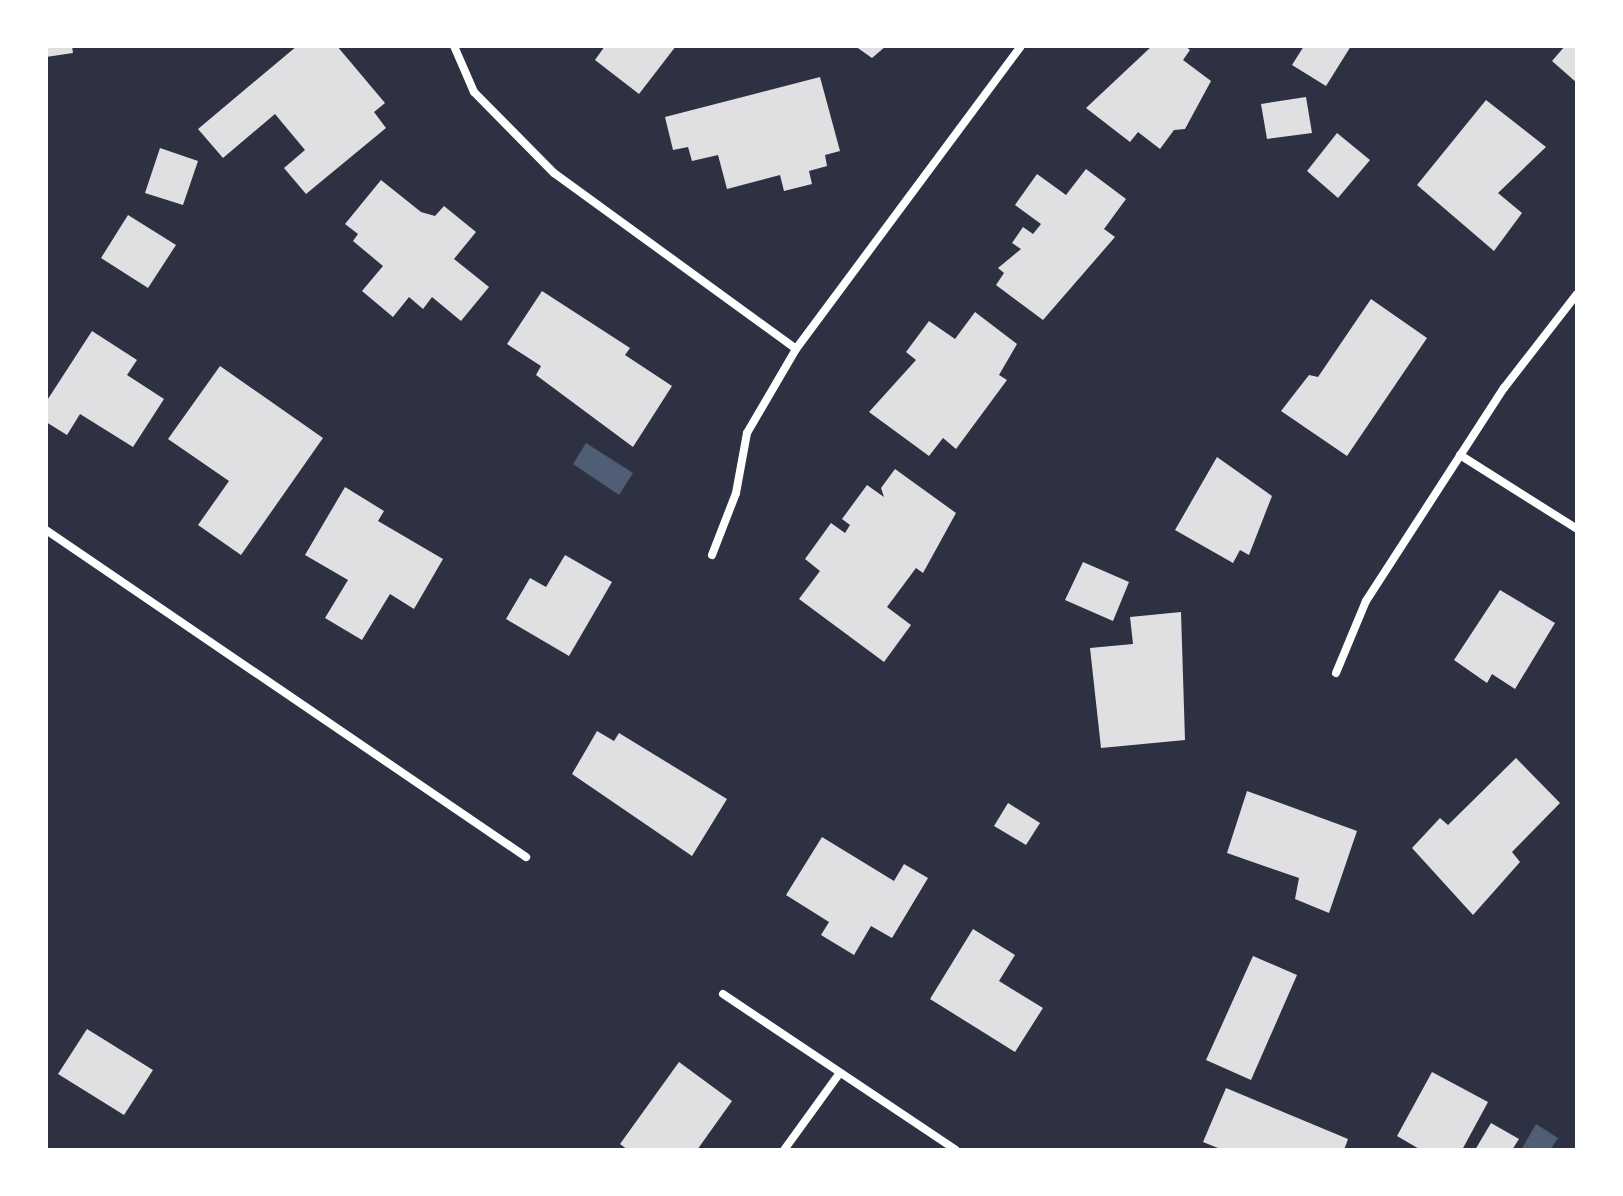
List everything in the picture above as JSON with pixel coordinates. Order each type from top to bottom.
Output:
[{"type":"street","points":[[454,46],[474,92],[554,173],[796,349]]},
{"type":"street","points":[[712,555],[736,493],[747,433],[796,349],[1021,46]]},
{"type":"street","points":[[1336,673],[1366,601],[1460,455],[1577,294]]},
{"type":"street","points":[[1460,455],[1577,529]]},
{"type":"street","points":[[46,530],[526,857]]},
{"type":"street","points":[[723,994],[956,1150]]},
{"type":"street","points":[[784,1150],[839,1074]]},
{"type":"water","points":[[586,443],[633,473],[619,495],[573,464]]},
{"type":"water","points":[[1536,1124],[1558,1138],[1550,1150],[1521,1150]]},
{"type":"building","points":[[46,46],[72,46],[73,53],[46,57]]},
{"type":"building","points":[[297,46],[337,46],[385,103],[374,112],[386,128],[306,194],[284,168],[305,150],[275,114],[223,158],[198,129]]},
{"type":"building","points":[[605,46],[676,46],[639,94],[595,60]]},
{"type":"building","points":[[855,46],[886,46],[872,58]]},
{"type":"building","points":[[1152,46],[1185,46],[1190,50],[1183,60],[1211,81],[1185,129],[1174,130],[1160,149],[1138,132],[1130,142],[1086,108]]},
{"type":"building","points":[[1304,46],[1351,46],[1326,86],[1292,65]]},
{"type":"building","points":[[1565,46],[1577,46],[1577,83],[1552,61]]},
{"type":"building","points":[[820,77],[840,151],[825,155],[827,166],[809,171],[812,184],[784,191],[780,175],[727,189],[718,155],[692,161],[688,147],[673,150],[665,117]]},
{"type":"building","points":[[1306,97],[1312,133],[1267,139],[1261,104]]},
{"type":"building","points":[[1486,100],[1546,147],[1498,193],[1522,213],[1494,251],[1417,185]]},
{"type":"building","points":[[1337,133],[1370,160],[1338,198],[1307,171]]},
{"type":"building","points":[[160,148],[198,161],[183,205],[145,193]]},
{"type":"building","points":[[1086,169],[1126,199],[1104,229],[1115,237],[1043,320],[996,285],[1004,273],[998,268],[1021,249],[1012,243],[1023,227],[1033,234],[1041,224],[1015,205],[1037,174],[1066,195]]},
{"type":"building","points":[[381,180],[421,212],[435,216],[444,206],[476,232],[454,259],[489,287],[461,321],[432,297],[423,309],[409,297],[393,317],[362,291],[383,266],[353,241],[358,234],[345,224]]},
{"type":"building","points":[[128,215],[176,245],[148,288],[101,258]]},
{"type":"building","points":[[542,291],[630,348],[625,355],[672,386],[633,447],[536,375],[541,366],[507,344]]},
{"type":"building","points":[[1371,299],[1427,338],[1347,456],[1281,411],[1309,375],[1318,377]]},
{"type":"building","points":[[975,312],[1017,344],[999,375],[1007,380],[956,449],[943,438],[929,456],[869,412],[916,360],[906,352],[929,321],[955,339]]},
{"type":"building","points":[[92,331],[137,360],[127,375],[164,399],[133,447],[80,414],[67,435],[46,422],[46,402]]},
{"type":"building","points":[[220,366],[323,438],[241,555],[198,525],[229,481],[168,439]]},
{"type":"building","points":[[1217,457],[1272,496],[1249,555],[1240,550],[1233,563],[1175,530]]},
{"type":"building","points":[[895,469],[956,513],[923,573],[916,568],[887,607],[911,625],[884,662],[799,599],[820,571],[805,559],[831,523],[845,533],[850,525],[842,519],[867,485],[884,497],[881,488]]},
{"type":"building","points":[[345,487],[384,511],[378,521],[443,559],[414,609],[390,594],[362,640],[325,618],[348,580],[305,555]]},
{"type":"building","points":[[565,555],[612,582],[569,656],[506,619],[530,578],[546,587]]},
{"type":"building","points":[[1083,562],[1129,582],[1113,621],[1065,600]]},
{"type":"building","points":[[1500,590],[1555,623],[1515,689],[1492,674],[1487,683],[1454,660]]},
{"type":"building","points":[[1181,612],[1185,740],[1101,748],[1090,648],[1133,644],[1130,617]]},
{"type":"building","points":[[597,731],[614,741],[619,733],[727,799],[692,856],[572,774]]},
{"type":"building","points":[[1516,758],[1560,803],[1512,852],[1520,862],[1473,915],[1412,848],[1440,818],[1448,825]]},
{"type":"building","points":[[1247,791],[1357,831],[1329,913],[1295,899],[1299,878],[1227,853]]},
{"type":"building","points":[[1008,803],[1040,823],[1026,845],[994,826]]},
{"type":"building","points":[[822,837],[894,881],[904,864],[928,878],[892,938],[871,926],[854,955],[821,935],[829,922],[786,895]]},
{"type":"building","points":[[973,929],[1015,955],[999,981],[1043,1008],[1015,1052],[930,999]]},
{"type":"building","points":[[1253,956],[1297,975],[1251,1080],[1206,1060]]},
{"type":"building","points":[[87,1029],[153,1070],[124,1115],[58,1074]]},
{"type":"building","points":[[679,1062],[732,1101],[697,1150],[628,1150],[620,1144]]},
{"type":"building","points":[[1432,1072],[1488,1102],[1462,1150],[1421,1150],[1397,1136]]},
{"type":"building","points":[[1226,1088],[1348,1139],[1344,1150],[1223,1150],[1203,1142]]},
{"type":"building","points":[[1491,1123],[1519,1139],[1512,1150],[1475,1150]]}]
